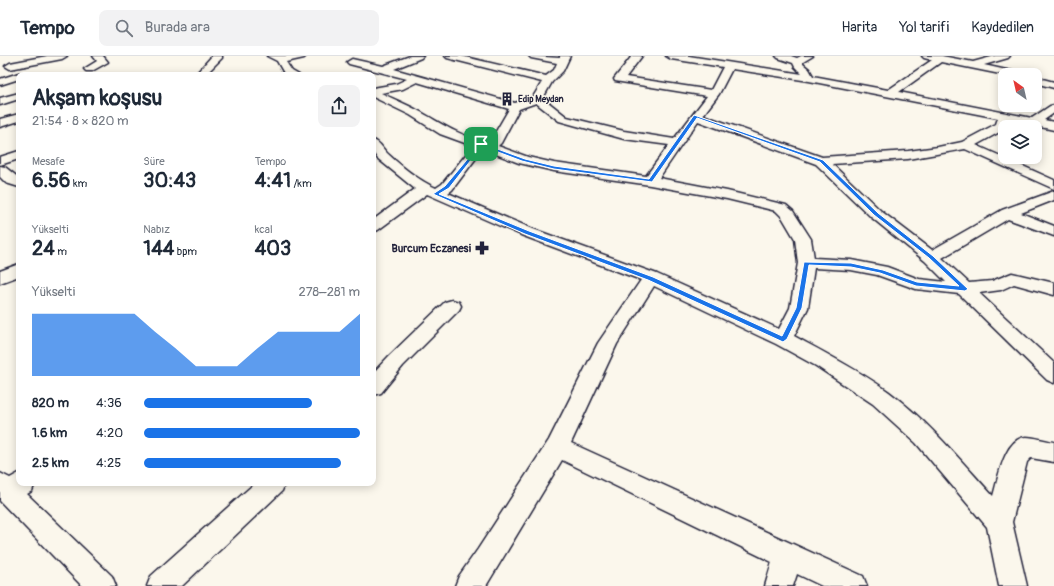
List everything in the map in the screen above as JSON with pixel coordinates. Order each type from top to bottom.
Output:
[{"type":"street","points":[[10,66],[62,56]]},
{"type":"street","points":[[89,69],[103,62],[98,56]]},
{"type":"street","points":[[203,72],[217,56]]},
{"type":"street","points":[[272,56],[282,60],[301,56]]},
{"type":"street","points":[[374,72],[418,56]]},
{"type":"street","points":[[450,56],[548,80]]},
{"type":"street","points":[[352,62],[418,78],[515,107],[537,99],[548,80],[558,71],[563,58],[534,56]]},
{"type":"street","points":[[638,56],[620,79],[714,94]]},
{"type":"street","points":[[671,56],[809,78],[877,92],[890,92],[1031,120]]},
{"type":"street","points":[[781,56],[798,62],[798,65],[806,71],[809,78]]},
{"type":"street","points":[[798,62],[808,56]]},
{"type":"street","points":[[927,56],[998,71]]},
{"type":"street","points":[[974,65],[1006,56]]},
{"type":"street","points":[[890,92],[940,59]]},
{"type":"street","points":[[282,60],[281,62],[289,72]]},
{"type":"street","points":[[0,62],[19,72]]},
{"type":"street","points":[[650,181],[696,116],[714,94],[729,65]]},
{"type":"street","points":[[0,82],[16,77]]},
{"type":"street","points":[[376,91],[399,87],[418,78]]},
{"type":"street","points":[[1042,82],[1054,85]]},
{"type":"street","points":[[376,94],[414,113],[444,131],[524,160],[554,167],[650,181],[726,195],[781,208],[788,214],[803,239],[806,263],[799,308],[783,339]]},
{"type":"street","points":[[0,102],[16,97]]},
{"type":"street","points":[[537,99],[563,119],[624,135],[678,143]]},
{"type":"street","points":[[376,226],[413,196],[447,187],[481,144],[495,143],[515,107]]},
{"type":"street","points":[[1037,120],[1054,108]]},
{"type":"street","points":[[696,116],[821,161],[908,155],[966,145],[1001,126],[1005,115]]},
{"type":"street","points":[[0,123],[16,117]]},
{"type":"street","points":[[1042,123],[1054,126]]},
{"type":"street","points":[[966,145],[1054,185]]},
{"type":"street","points":[[376,148],[382,155],[418,185],[430,192],[527,232],[650,278],[783,339],[823,361],[881,398],[924,436],[999,522]]},
{"type":"street","points":[[0,161],[16,156]]},
{"type":"street","points":[[821,161],[876,214],[931,257],[1054,375]]},
{"type":"street","points":[[0,170],[10,182]]},
{"type":"street","points":[[931,257],[1007,213],[1054,195]]},
{"type":"street","points":[[1007,213],[1054,231]]},
{"type":"street","points":[[806,263],[851,265],[881,272],[916,284],[965,289],[995,286],[1012,278],[1054,290]]},
{"type":"street","points":[[0,278],[16,270]]},
{"type":"street","points":[[469,586],[488,559],[557,447],[608,343],[650,278]]},
{"type":"street","points":[[376,384],[396,361],[452,306]]},
{"type":"street","points":[[557,447],[852,586]]},
{"type":"street","points":[[1013,586],[999,522],[1016,458],[1026,447],[1054,452]]},
{"type":"street","points":[[161,586],[270,486]]},
{"type":"street","points":[[11,487],[102,586]]},
{"type":"street","points":[[779,586],[788,555]]},
{"type":"place","name":"Edip Meydan","points":[[507,99]]},
{"type":"place","name":"Burcum Eczanesi","points":[[482,248]]},
{"type":"route","points":[[696,116],[821,161],[876,214],[931,257],[965,289],[916,284],[881,272],[851,265],[806,263],[799,308],[783,339],[650,278],[527,232],[436,194],[447,187],[481,144],[524,160],[554,167],[650,181],[696,116]]}]
